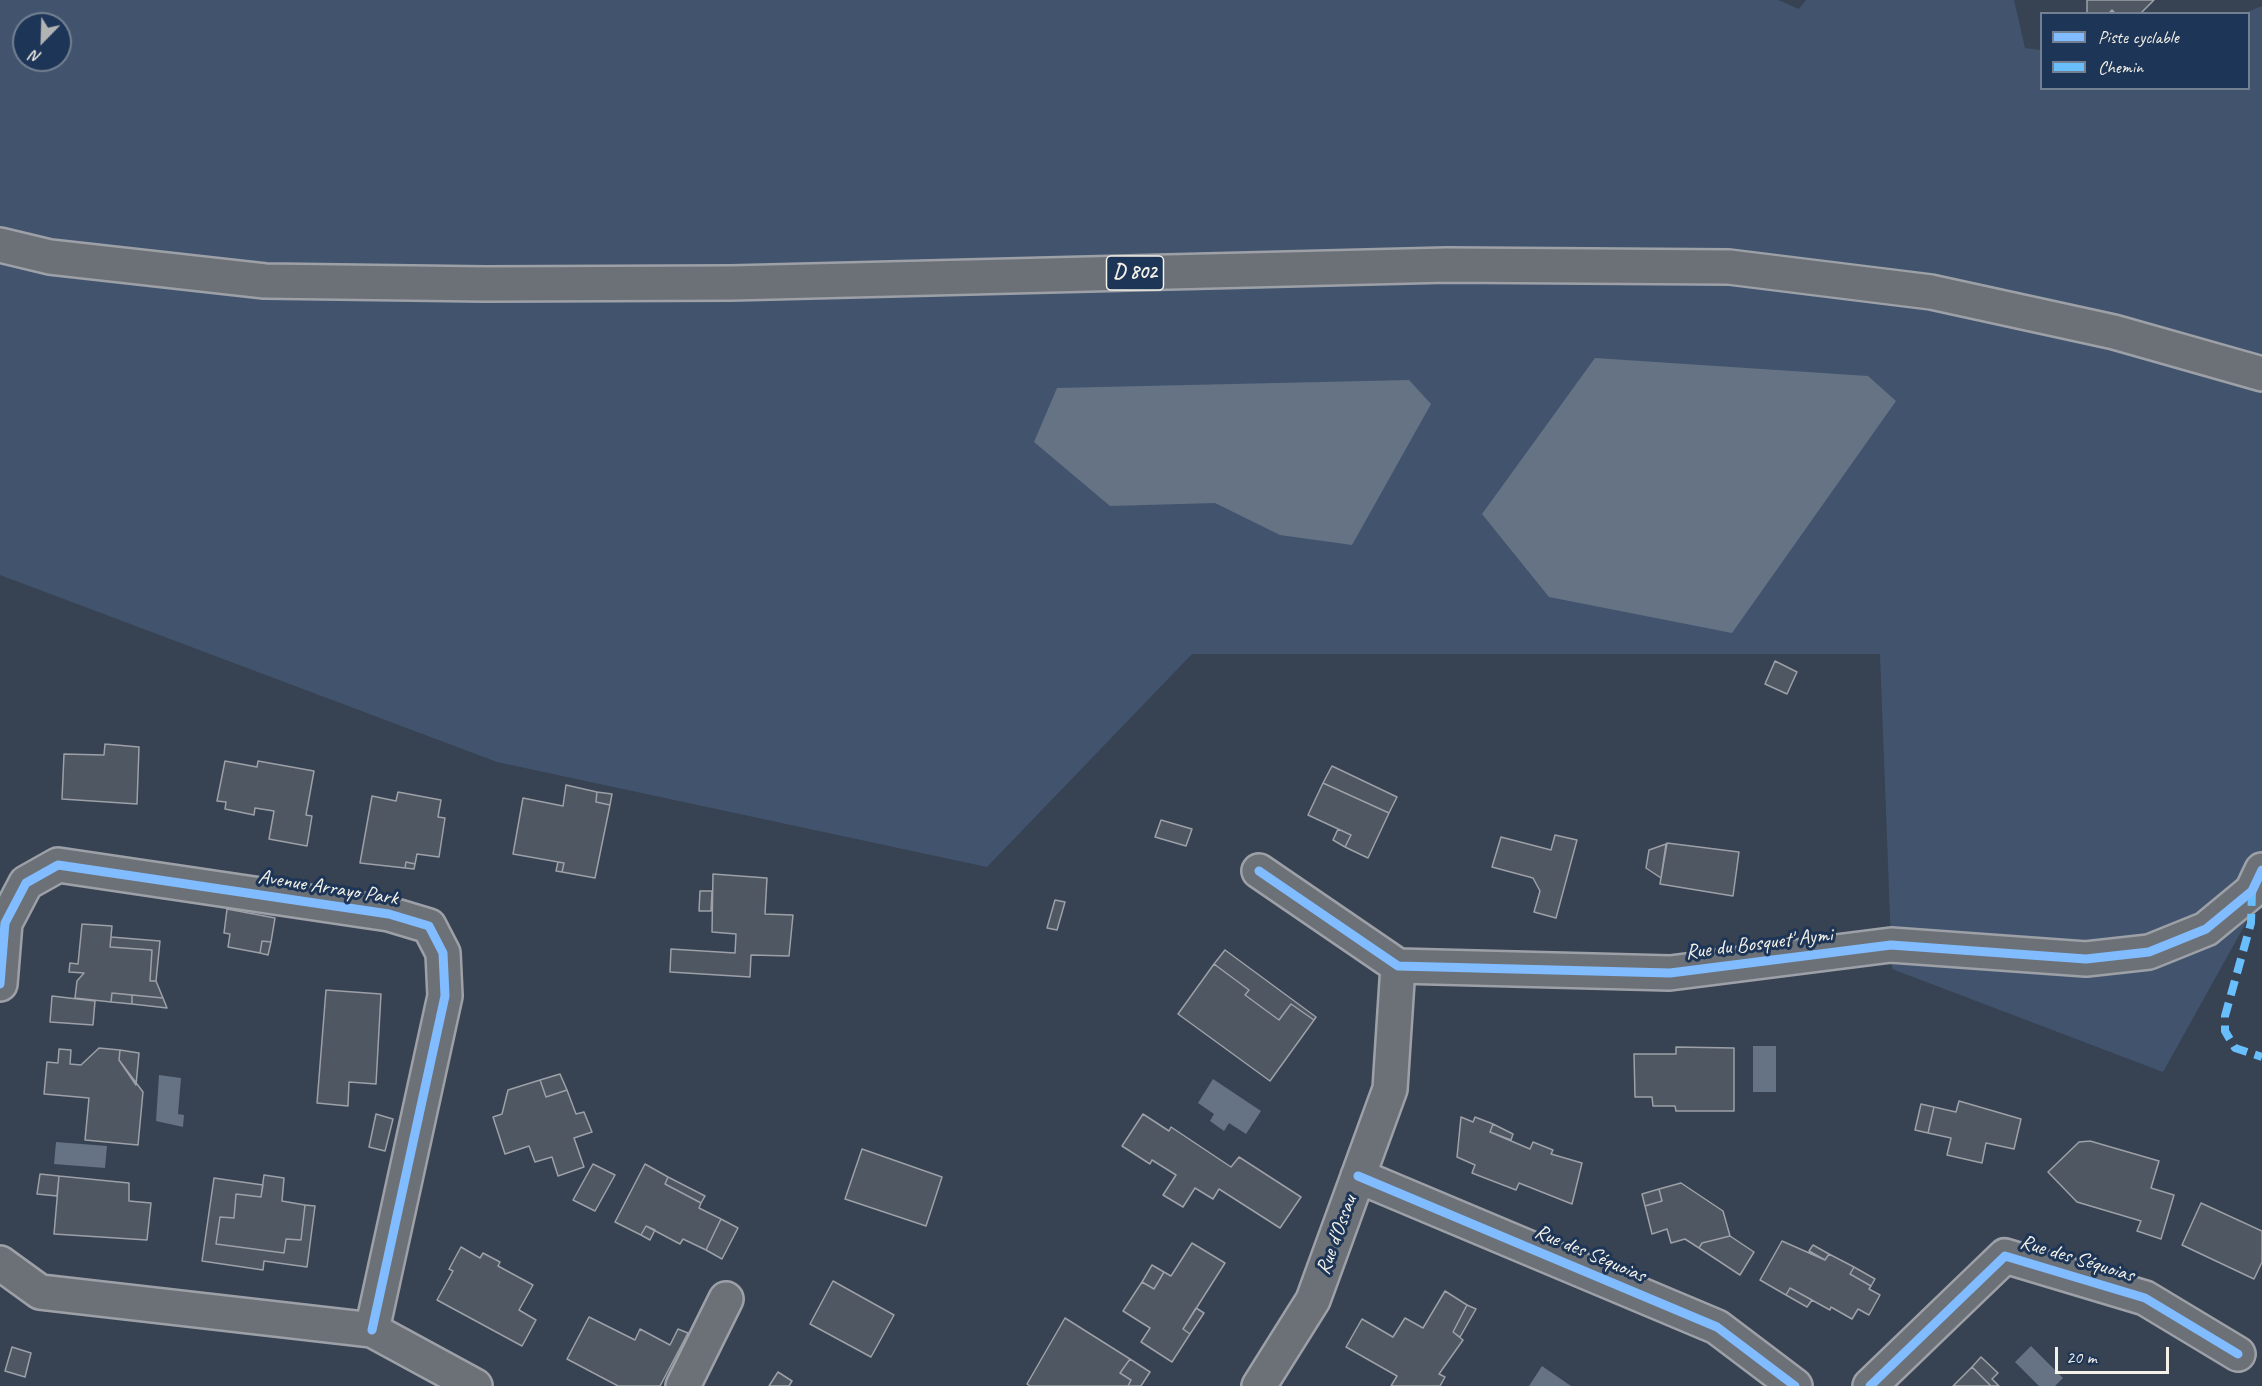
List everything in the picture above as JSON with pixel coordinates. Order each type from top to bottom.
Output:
[{"type":"street","name":"D 802","points":[[0,245],[50,257],[265,281],[485,284],[731,283],[1447,265],[1729,267],[1930,292],[2114,332],[2262,374]]},
{"type":"street","name":"Avenue Arrayo Park","points":[[0,984],[5,923],[26,883],[58,865],[389,914],[429,926],[443,953],[446,996],[372,1330]]},
{"type":"street","name":"Rue du Bosquet' Aymi","points":[[1398,966],[1670,973],[1891,945],[2086,959],[2149,951],[2206,930],[2252,891],[2262,870]]},
{"type":"street","points":[[1259,871],[1398,966]]},
{"type":"street","name":"Rue d'Ossau","points":[[1259,1386],[1313,1300],[1390,1089],[1398,966]]},
{"type":"street","name":"Rue des Séquoias","points":[[1358,1176],[1717,1327],[1795,1386]]},
{"type":"street","name":"Rue des Séquoias","points":[[1870,1386],[2005,1256],[2145,1298],[2238,1354]]},
{"type":"street","points":[[0,1263],[40,1292],[372,1330],[475,1386]]},
{"type":"street","points":[[683,1386],[726,1299]]},
{"type":"shaded area","points":[[0,0],[1778,0],[1799,9],[1806,0],[2014,0],[2025,48],[2040,50],[2040,90],[2250,90],[2250,12],[2247,12],[2262,6],[2262,894],[2163,1072],[1892,969],[1880,654],[1192,654],[987,867],[497,762],[0,575]]},
{"type":"shaded area","points":[[1595,358],[1868,376],[1896,401],[1732,633],[1549,597],[1482,514]]},
{"type":"shaded area","points":[[1409,380],[1431,404],[1352,545],[1280,535],[1215,503],[1110,506],[1034,442],[1057,388]]},
{"type":"shaded area","points":[[1753,1046],[1776,1046],[1776,1092],[1753,1092]]},
{"type":"shaded area","points":[[159,1075],[181,1078],[178,1114],[184,1115],[183,1127],[156,1121]]},
{"type":"shaded area","points":[[1213,1079],[1261,1111],[1246,1134],[1229,1123],[1224,1131],[1210,1121],[1214,1114],[1198,1103]]},
{"type":"shaded area","points":[[56,1142],[107,1146],[105,1168],[54,1164]]},
{"type":"shaded area","points":[[2031,1346],[2063,1378],[2055,1386],[2039,1386],[2015,1362]]},
{"type":"shaded area","points":[[1542,1366],[1571,1386],[1529,1386]]},
{"type":"building","points":[[2087,0],[2154,0],[2142,12],[2114,12],[2112,10],[2110,12],[2087,12]]},
{"type":"building","points":[[1775,661],[1797,672],[1787,694],[1765,684]]},
{"type":"building","points":[[105,744],[139,747],[137,804],[62,799],[64,754],[104,755]]},
{"type":"building","points":[[225,761],[257,767],[258,761],[314,771],[306,815],[312,816],[307,846],[269,839],[274,811],[255,808],[254,815],[225,809],[226,802],[217,801]]},
{"type":"building","points":[[1332,766],[1397,797],[1389,813],[1323,783]]},
{"type":"building","points":[[1323,783],[1389,813],[1368,858],[1345,847],[1351,835],[1308,815]]},
{"type":"building","points":[[566,785],[597,792],[596,802],[610,805],[595,878],[562,872],[564,863],[513,854],[523,798],[563,806]]},
{"type":"building","points":[[398,792],[441,800],[438,817],[445,818],[439,857],[417,854],[415,864],[406,862],[405,868],[360,863],[372,796],[396,801]]},
{"type":"building","points":[[597,792],[612,794],[610,805],[596,802]]},
{"type":"building","points":[[1161,820],[1192,829],[1186,846],[1155,837]]},
{"type":"building","points":[[1338,829],[1351,835],[1345,847],[1333,840]]},
{"type":"building","points":[[1555,835],[1577,840],[1556,918],[1534,912],[1540,891],[1533,878],[1492,867],[1501,837],[1551,850]]},
{"type":"building","points":[[1667,843],[1739,852],[1733,896],[1660,884]]},
{"type":"building","points":[[1666,844],[1661,878],[1646,868],[1649,850]]},
{"type":"building","points":[[406,862],[415,864],[414,869],[405,868]]},
{"type":"building","points":[[558,862],[564,863],[562,872],[556,871]]},
{"type":"building","points":[[713,874],[767,878],[765,914],[793,915],[789,956],[751,955],[750,977],[670,972],[671,949],[735,953],[736,934],[712,932]]},
{"type":"building","points":[[700,891],[712,891],[711,911],[699,911]]},
{"type":"building","points":[[1055,900],[1065,902],[1057,930],[1047,928]]},
{"type":"building","points":[[227,909],[275,918],[271,942],[262,941],[260,953],[228,947],[230,934],[224,933]]},
{"type":"building","points":[[82,924],[112,926],[110,947],[152,950],[150,981],[156,981],[163,998],[112,993],[111,1002],[75,998],[77,981],[84,973],[69,972],[70,963],[78,964]]},
{"type":"building","points":[[111,937],[160,941],[156,981],[150,981],[152,950],[110,947]]},
{"type":"building","points":[[262,941],[271,942],[268,955],[260,953]]},
{"type":"building","points":[[1225,950],[1316,1017],[1314,1020],[1291,1004],[1279,1020],[1245,995],[1249,990],[1214,964]]},
{"type":"building","points":[[1214,964],[1249,990],[1245,995],[1279,1020],[1291,1004],[1314,1020],[1270,1081],[1178,1014]]},
{"type":"building","points":[[326,990],[381,994],[376,1084],[349,1082],[348,1106],[317,1103]]},
{"type":"building","points":[[112,993],[132,995],[132,1004],[111,1002]]},
{"type":"building","points":[[132,995],[163,998],[167,1008],[132,1004]]},
{"type":"building","points":[[52,996],[95,1001],[93,1025],[50,1022]]},
{"type":"building","points":[[1676,1047],[1734,1048],[1734,1111],[1676,1111],[1675,1106],[1653,1106],[1652,1097],[1635,1097],[1634,1054],[1676,1054]]},
{"type":"building","points":[[99,1048],[120,1050],[119,1060],[143,1092],[138,1145],[85,1140],[89,1098],[44,1094],[47,1062],[58,1063],[59,1049],[71,1050],[70,1064],[81,1065]]},
{"type":"building","points":[[120,1050],[139,1053],[136,1085],[119,1060]]},
{"type":"building","points":[[560,1074],[567,1090],[546,1097],[540,1080]]},
{"type":"building","points":[[540,1080],[546,1097],[567,1090],[576,1114],[584,1112],[592,1132],[574,1138],[584,1167],[558,1176],[552,1157],[535,1162],[529,1146],[505,1154],[493,1117],[502,1114],[508,1090]]},
{"type":"building","points":[[1959,1101],[2021,1119],[2014,1149],[1986,1143],[1982,1163],[1947,1155],[1951,1138],[1928,1133],[1934,1107],[1956,1112]]},
{"type":"building","points":[[1921,1104],[1934,1107],[1928,1133],[1915,1130]]},
{"type":"building","points":[[376,1114],[393,1119],[385,1151],[369,1147]]},
{"type":"building","points":[[1143,1114],[1169,1131],[1171,1127],[1231,1167],[1239,1157],[1301,1197],[1280,1228],[1219,1189],[1213,1199],[1195,1188],[1183,1207],[1163,1195],[1176,1175],[1152,1160],[1150,1164],[1122,1146]]},
{"type":"building","points":[[1461,1117],[1473,1122],[1475,1117],[1493,1124],[1490,1132],[1530,1149],[1533,1142],[1553,1150],[1551,1154],[1582,1163],[1572,1204],[1519,1183],[1516,1190],[1472,1173],[1475,1165],[1457,1157]]},
{"type":"building","points":[[1493,1124],[1513,1134],[1511,1140],[1490,1132]]},
{"type":"building","points":[[2090,1141],[2159,1161],[2151,1188],[2174,1195],[2161,1239],[2137,1231],[2141,1221],[2077,1202],[2048,1172],[2079,1142]]},
{"type":"building","points":[[862,1149],[942,1177],[926,1226],[845,1199]]},
{"type":"building","points":[[593,1164],[615,1175],[595,1211],[573,1200]]},
{"type":"building","points":[[645,1164],[668,1177],[665,1184],[701,1203],[699,1208],[721,1219],[706,1250],[683,1239],[680,1244],[646,1226],[641,1235],[615,1222]]},
{"type":"building","points":[[40,1174],[59,1176],[57,1196],[37,1194]]},
{"type":"building","points":[[264,1175],[284,1178],[282,1201],[305,1205],[301,1240],[286,1239],[284,1253],[216,1244],[220,1217],[234,1218],[236,1194],[261,1197]]},
{"type":"building","points":[[59,1176],[129,1183],[129,1201],[151,1203],[147,1240],[54,1234]]},
{"type":"building","points":[[668,1177],[705,1196],[701,1203],[665,1184]]},
{"type":"building","points":[[214,1178],[263,1185],[261,1197],[236,1194],[234,1218],[220,1217],[216,1244],[284,1253],[286,1239],[301,1240],[305,1205],[315,1206],[307,1267],[264,1261],[263,1270],[202,1261]]},
{"type":"building","points":[[1681,1183],[1723,1211],[1730,1236],[1702,1243],[1699,1248],[1685,1239],[1671,1243],[1667,1229],[1652,1234],[1645,1206],[1662,1201],[1659,1189]]},
{"type":"building","points":[[1659,1189],[1662,1201],[1645,1206],[1642,1194]]},
{"type":"building","points":[[2201,1203],[2262,1231],[2262,1262],[2254,1279],[2182,1245]]},
{"type":"building","points":[[721,1219],[738,1228],[722,1259],[706,1250]]},
{"type":"building","points":[[646,1226],[655,1230],[650,1240],[641,1235]]},
{"type":"building","points":[[1730,1236],[1754,1252],[1740,1275],[1699,1248],[1702,1243]]},
{"type":"building","points":[[1782,1241],[1825,1260],[1829,1254],[1854,1267],[1850,1274],[1871,1286],[1869,1289],[1880,1295],[1869,1315],[1858,1309],[1852,1319],[1790,1288],[1786,1295],[1760,1280]]},
{"type":"building","points":[[1192,1243],[1225,1263],[1183,1329],[1190,1334],[1172,1362],[1141,1342],[1150,1328],[1123,1311],[1142,1282],[1154,1289],[1164,1272],[1171,1276]]},
{"type":"building","points":[[1813,1245],[1829,1254],[1825,1260],[1809,1251]]},
{"type":"building","points":[[461,1247],[480,1258],[483,1253],[500,1262],[498,1266],[533,1285],[519,1310],[536,1320],[522,1346],[437,1300],[453,1271],[449,1269]]},
{"type":"building","points":[[1152,1265],[1164,1272],[1154,1289],[1142,1282]]},
{"type":"building","points":[[1854,1267],[1875,1279],[1871,1286],[1850,1274]]},
{"type":"building","points":[[833,1281],[894,1315],[871,1357],[810,1324]]},
{"type":"building","points":[[1790,1288],[1812,1300],[1807,1307],[1786,1295]]},
{"type":"building","points":[[1445,1291],[1467,1305],[1453,1332],[1463,1340],[1439,1374],[1445,1377],[1440,1386],[1391,1386],[1397,1376],[1346,1347],[1362,1319],[1393,1337],[1405,1318],[1423,1328]]},
{"type":"building","points":[[1467,1305],[1476,1309],[1460,1337],[1453,1332]]},
{"type":"building","points":[[1196,1308],[1204,1313],[1190,1334],[1183,1329]]},
{"type":"building","points":[[589,1317],[635,1340],[640,1329],[670,1345],[678,1329],[688,1333],[660,1386],[618,1386],[567,1359]]},
{"type":"building","points":[[1065,1318],[1130,1359],[1120,1373],[1131,1380],[1128,1386],[1030,1386],[1027,1384]]},
{"type":"building","points":[[12,1347],[31,1353],[25,1377],[5,1371]]},
{"type":"building","points":[[1981,1357],[1998,1373],[1992,1379],[1999,1386],[1991,1386],[1972,1367]]},
{"type":"building","points":[[1130,1359],[1150,1372],[1141,1386],[1128,1386],[1131,1380],[1120,1373]]},
{"type":"building","points":[[1972,1367],[1991,1386],[1953,1386]]},
{"type":"building","points":[[778,1372],[792,1381],[789,1386],[769,1386]]},
{"type":"marked path","points":[[2252,891],[2251,923],[2225,1016],[2225,1031],[2235,1048],[2262,1057]]},
{"type":"cycle path","points":[[0,984],[5,923],[26,883],[58,865],[389,914],[429,926],[443,953],[445,996],[372,1330]]},
{"type":"cycle path","points":[[1259,871],[1398,966],[1670,973],[1891,945],[2086,959],[2149,952],[2206,929],[2252,891],[2262,870]]},
{"type":"cycle path","points":[[1358,1176],[1717,1327],[1795,1386]]},
{"type":"cycle path","points":[[1870,1386],[2005,1256],[2145,1298],[2238,1354]]}]
